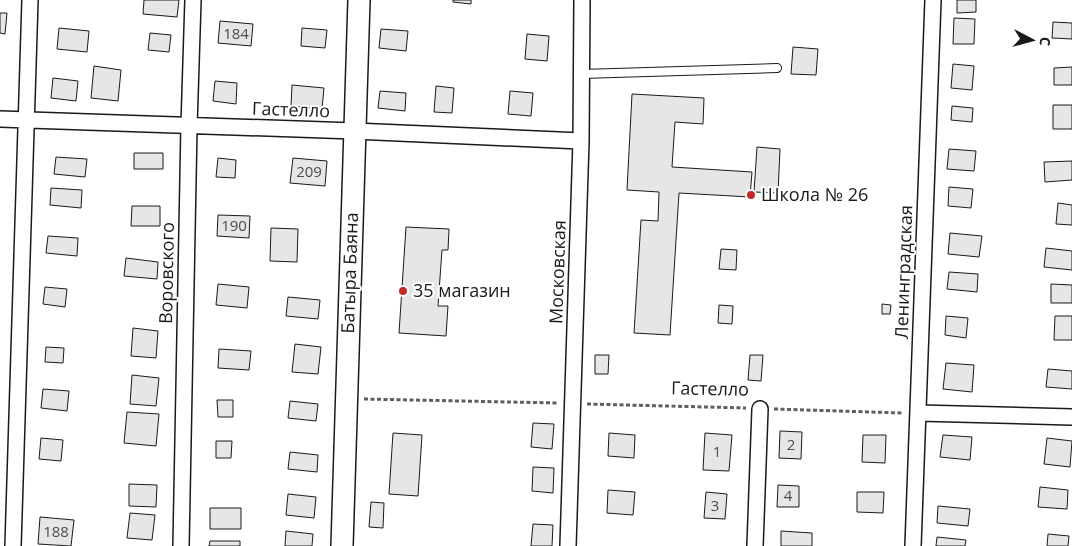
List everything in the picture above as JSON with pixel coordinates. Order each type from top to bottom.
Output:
[{"type":"street","points":[[13,546],[30,0]]},
{"type":"street","name":"Воровского","points":[[181,546],[193,0]]},
{"type":"street","name":"Батыра Баяна","points":[[342,546],[359,0]]},
{"type":"street","name":"Московская","points":[[568,546],[581,141],[582,0]]},
{"type":"street","name":"Ленинградская","points":[[913,546],[933,0]]},
{"type":"street","name":"Гастелло","points":[[0,119],[581,141]]},
{"type":"street","points":[[756,546],[760,409]]},
{"type":"street","points":[[918,413],[1072,416]]},
{"type":"lane","points":[[581,74],[777,68]]},
{"type":"path","name":"Гастелло","points":[[346,398],[918,413]]},
{"type":"building","points":[[144,0],[179,0],[177,17],[143,14]]},
{"type":"building","points":[[453,0],[471,0],[471,4],[453,2]]},
{"type":"building","points":[[957,0],[976,0],[976,12],[957,13]]},
{"type":"building","points":[[0,13],[7,13],[5,34],[0,33]]},
{"type":"building","points":[[954,18],[975,19],[974,44],[953,44]]},
{"type":"building","points":[[220,21],[253,24],[251,46],[218,43]]},
{"type":"building","points":[[1053,22],[1072,23],[1072,39],[1052,38]]},
{"type":"building","points":[[59,28],[89,31],[87,52],[57,49]]},
{"type":"building","points":[[302,28],[327,30],[325,48],[301,46]]},
{"type":"building","points":[[381,29],[408,31],[406,51],[379,48]]},
{"type":"building","points":[[150,33],[171,35],[169,52],[148,50]]},
{"type":"building","points":[[527,34],[549,36],[547,61],[525,59]]},
{"type":"building","points":[[793,47],[818,49],[816,75],[791,74]]},
{"type":"building","points":[[953,64],[974,66],[972,90],[951,88]]},
{"type":"building","points":[[94,66],[121,70],[118,101],[91,98]]},
{"type":"building","points":[[1072,67],[1072,85],[1054,85],[1054,68]]},
{"type":"building","points":[[53,78],[78,81],[76,101],[51,98]]},
{"type":"building","points":[[215,81],[237,83],[236,104],[213,101]]},
{"type":"building","points":[[292,85],[324,88],[322,109],[291,106]]},
{"type":"building","points":[[436,86],[454,88],[452,113],[434,112]]},
{"type":"building","points":[[380,91],[406,93],[405,111],[378,108]]},
{"type":"building","points":[[510,91],[533,93],[531,116],[508,114]]},
{"type":"building","points":[[632,94],[704,98],[703,124],[675,122],[672,167],[752,172],[750,197],[679,193],[670,335],[634,333],[641,220],[658,221],[659,192],[627,190]]},
{"type":"building","points":[[1053,105],[1072,105],[1072,129],[1053,129]]},
{"type":"building","points":[[952,106],[973,108],[972,122],[951,120]]},
{"type":"building","points":[[757,147],[780,149],[778,193],[754,192]]},
{"type":"building","points":[[949,149],[976,151],[974,171],[947,169]]},
{"type":"building","points":[[134,153],[163,153],[163,169],[134,169]]},
{"type":"building","points":[[56,157],[87,159],[85,177],[54,174]]},
{"type":"building","points":[[218,158],[236,160],[235,178],[216,177]]},
{"type":"building","points":[[293,158],[327,161],[325,186],[290,183]]},
{"type":"building","points":[[1072,161],[1072,180],[1045,182],[1044,162]]},
{"type":"building","points":[[949,187],[973,189],[971,208],[948,206]]},
{"type":"building","points":[[51,188],[82,190],[81,208],[50,205]]},
{"type":"building","points":[[1058,203],[1072,205],[1072,225],[1056,224]]},
{"type":"building","points":[[132,206],[160,206],[160,226],[131,226]]},
{"type":"building","points":[[218,215],[250,216],[249,238],[217,236]]},
{"type":"building","points":[[406,227],[449,229],[448,250],[442,250],[438,306],[448,306],[446,336],[399,333]]},
{"type":"building","points":[[271,228],[298,229],[297,262],[270,261]]},
{"type":"building","points":[[950,233],[982,236],[979,257],[948,254]]},
{"type":"building","points":[[48,236],[78,238],[77,256],[46,253]]},
{"type":"building","points":[[1046,248],[1072,251],[1072,270],[1044,267]]},
{"type":"building","points":[[721,249],[737,250],[736,270],[719,269]]},
{"type":"building","points":[[126,258],[158,262],[157,279],[124,276]]},
{"type":"building","points":[[949,272],[978,274],[977,292],[947,289]]},
{"type":"building","points":[[218,284],[249,287],[247,308],[216,305]]},
{"type":"building","points":[[1051,284],[1072,285],[1072,303],[1051,303]]},
{"type":"building","points":[[45,287],[67,289],[65,307],[43,304]]},
{"type":"building","points":[[288,297],[320,300],[318,319],[286,316]]},
{"type":"building","points":[[882,304],[891,305],[890,314],[882,314]]},
{"type":"building","points":[[719,305],[733,306],[732,324],[718,323]]},
{"type":"building","points":[[946,316],[968,318],[966,338],[945,335]]},
{"type":"building","points":[[1055,316],[1072,316],[1072,340],[1054,340]]},
{"type":"building","points":[[133,328],[158,331],[156,358],[131,356]]},
{"type":"building","points":[[295,344],[321,347],[318,374],[292,372]]},
{"type":"building","points":[[46,347],[64,348],[63,363],[45,362]]},
{"type":"building","points":[[219,349],[251,351],[249,370],[218,368]]},
{"type":"building","points":[[595,355],[609,355],[608,374],[595,374]]},
{"type":"building","points":[[750,355],[763,355],[761,381],[748,380]]},
{"type":"building","points":[[946,363],[974,365],[972,392],[943,389]]},
{"type":"building","points":[[1048,369],[1072,371],[1072,389],[1046,387]]},
{"type":"building","points":[[132,375],[159,378],[156,406],[130,404]]},
{"type":"building","points":[[43,389],[69,391],[67,411],[41,408]]},
{"type":"building","points":[[217,400],[233,400],[233,417],[218,417]]},
{"type":"building","points":[[290,401],[318,404],[316,421],[288,418]]},
{"type":"building","points":[[127,412],[159,414],[156,446],[124,443]]},
{"type":"building","points":[[533,423],[554,424],[552,449],[531,447]]},
{"type":"building","points":[[780,431],[802,432],[801,459],[779,458]]},
{"type":"building","points":[[393,433],[422,435],[418,496],[389,494]]},
{"type":"building","points":[[609,433],[635,435],[634,458],[608,456]]},
{"type":"building","points":[[705,433],[732,435],[729,471],[703,470]]},
{"type":"building","points":[[863,435],[886,435],[885,463],[862,462]]},
{"type":"building","points":[[943,435],[972,437],[970,460],[940,457]]},
{"type":"building","points":[[41,438],[63,440],[61,461],[39,459]]},
{"type":"building","points":[[1047,438],[1072,441],[1070,467],[1044,464]]},
{"type":"building","points":[[216,441],[232,441],[231,458],[216,458]]},
{"type":"building","points":[[290,452],[318,455],[317,472],[288,469]]},
{"type":"building","points":[[533,467],[554,468],[553,493],[532,491]]},
{"type":"building","points":[[129,484],[157,485],[156,507],[129,506]]},
{"type":"building","points":[[778,485],[799,486],[799,507],[777,507]]},
{"type":"building","points":[[1040,487],[1068,490],[1067,509],[1038,507]]},
{"type":"building","points":[[608,490],[635,492],[633,515],[607,513]]},
{"type":"building","points":[[706,492],[727,494],[725,519],[704,518]]},
{"type":"building","points":[[857,492],[884,492],[883,513],[857,512]]},
{"type":"building","points":[[288,494],[316,497],[314,518],[286,515]]},
{"type":"building","points":[[371,502],[384,503],[383,528],[369,527]]},
{"type":"building","points":[[938,506],[970,509],[968,526],[937,523]]},
{"type":"building","points":[[210,508],[241,508],[241,529],[210,529]]},
{"type":"building","points":[[130,513],[155,515],[152,540],[127,538]]},
{"type":"building","points":[[40,517],[74,520],[71,546],[38,544]]},
{"type":"building","points":[[533,524],[553,525],[552,546],[531,546]]},
{"type":"building","points":[[286,531],[313,534],[312,546],[285,546]]},
{"type":"building","points":[[781,531],[812,533],[812,546],[781,546]]},
{"type":"building","points":[[1048,534],[1069,536],[1068,546],[1047,546]]},
{"type":"building","points":[[937,537],[966,540],[965,546],[936,546]]},
{"type":"building","points":[[210,541],[240,541],[240,546],[209,546]]},
{"type":"place","name":"Школа № 26","points":[[751,195]]},
{"type":"place","name":"35 магазин","points":[[403,291]]}]
